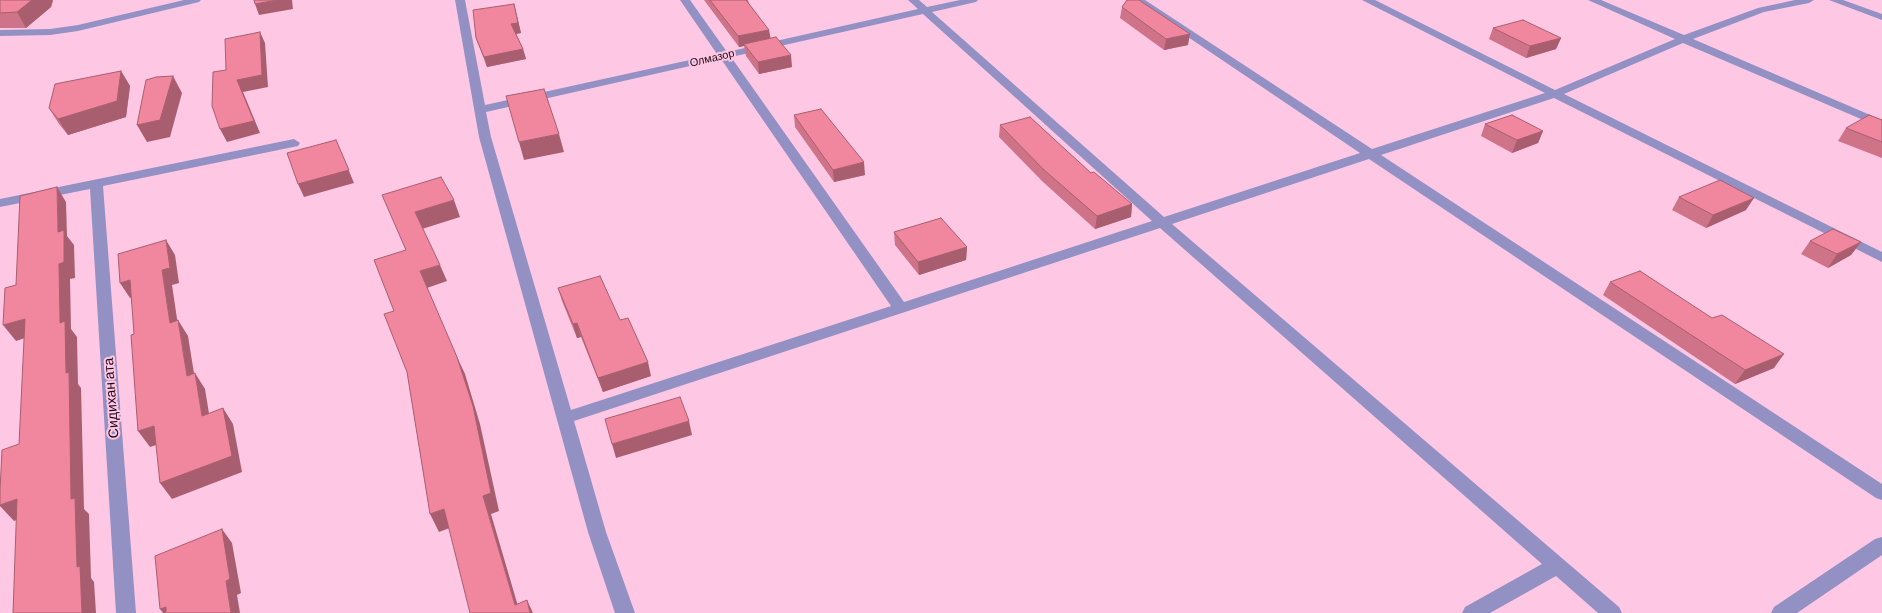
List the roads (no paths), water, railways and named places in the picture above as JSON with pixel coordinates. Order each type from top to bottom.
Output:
[{"type":"street","points":[[0,33],[50,32],[78,28],[196,0]]},
{"type":"street","points":[[460,0],[485,137],[598,532],[625,613]]},
{"type":"street","points":[[685,0],[726,55],[900,307]]},
{"type":"street","points":[[913,0],[1161,222],[1612,613]]},
{"type":"street","name":"Олмазор","points":[[480,110],[974,0]]},
{"type":"street","points":[[1138,0],[1882,493]]},
{"type":"street","points":[[1367,0],[1882,258]]},
{"type":"street","points":[[1593,0],[1882,124]]},
{"type":"street","points":[[565,418],[1554,94],[1683,39],[1761,10],[1809,0]]},
{"type":"street","points":[[1834,0],[1882,17]]},
{"type":"street","points":[[0,203],[294,143]]},
{"type":"street","name":"Сидихан ата","points":[[96,183],[126,613]]},
{"type":"street","points":[[1781,613],[1882,545]]},
{"type":"street","points":[[1472,613],[1557,566]]}]
